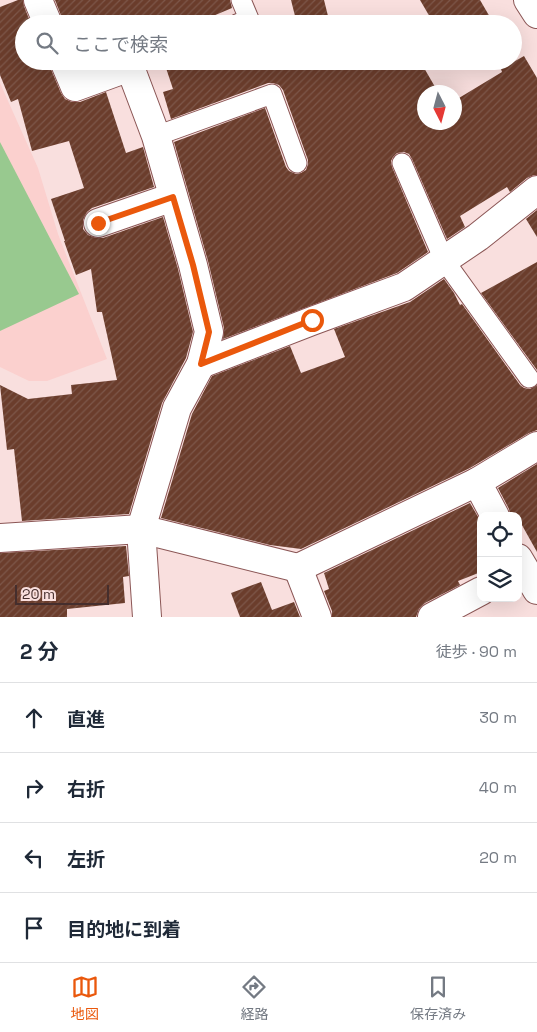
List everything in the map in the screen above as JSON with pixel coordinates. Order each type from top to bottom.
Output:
[{"type":"street","points":[[38,0],[44,15]]},
{"type":"street","points":[[528,0],[537,14]]},
{"type":"street","points":[[68,70],[75,87],[121,70]]},
{"type":"street","points":[[139,70],[193,265],[209,332],[201,364],[177,408],[141,529],[147,617]]},
{"type":"street","points":[[201,364],[312,320],[404,287],[478,237],[537,190]]},
{"type":"street","points":[[98,223],[173,197]]},
{"type":"street","points":[[0,538],[141,529],[298,568],[477,482],[537,446]]},
{"type":"street","points":[[477,482],[493,512]]},
{"type":"street","points":[[524,564],[537,590]]},
{"type":"street","points":[[298,568],[317,617]]},
{"type":"street","points":[[432,617],[477,592]]},
{"type":"lane","points":[[241,0],[247,15]]},
{"type":"lane","points":[[156,136],[272,94],[297,163]]},
{"type":"lane","points":[[402,163],[444,260],[529,378]]},
{"type":"shaded area","points":[[0,83],[38,168],[58,234],[107,359],[47,381],[29,381],[0,367]]},
{"type":"green space","points":[[0,142],[79,294],[0,331]]},
{"type":"building","points":[[23,0],[28,15],[15,15],[15,70],[51,70],[61,93],[65,99],[72,102],[80,102],[106,92],[126,153],[143,147],[154,187],[92,208],[87,212],[83,220],[83,229],[88,235],[103,238],[163,217],[178,269],[193,332],[186,358],[162,403],[129,514],[22,521],[14,449],[7,450],[0,385],[28,399],[72,394],[71,385],[117,380],[102,312],[97,312],[91,269],[76,275],[51,199],[84,188],[69,141],[32,151],[18,99],[11,102],[0,75],[0,7]]},
{"type":"building","points":[[55,0],[230,0],[232,8],[215,15],[61,15]]},
{"type":"building","points":[[291,0],[324,0],[328,15],[295,15]]},
{"type":"building","points":[[420,0],[480,0],[489,15],[429,15]]},
{"type":"building","points":[[524,56],[537,78],[537,175],[527,178],[510,192],[507,187],[460,216],[465,227],[447,239],[412,159],[409,154],[404,152],[397,153],[391,161],[392,167],[428,252],[397,273],[223,339],[224,328],[208,261],[174,142],[265,108],[289,171],[296,174],[301,173],[306,170],[308,160],[283,90],[279,85],[268,83],[171,119],[163,92],[173,89],[167,70],[425,70],[434,85],[417,85],[417,130],[462,130],[462,96],[502,72],[501,70],[522,70],[522,57]]},
{"type":"building","points":[[537,210],[537,237],[526,219]]},
{"type":"building","points":[[537,262],[537,370],[481,293]]},
{"type":"building","points":[[444,279],[460,305],[462,304],[520,385],[530,389],[537,385],[537,430],[470,468],[301,549],[270,545],[161,518],[192,414],[212,376],[290,346],[301,373],[345,357],[334,329],[410,302]]},
{"type":"building","points":[[537,464],[537,552],[522,525],[522,512],[509,512],[498,488]]},
{"type":"building","points":[[470,503],[477,515],[477,574],[458,581],[460,585],[425,603],[419,609],[416,617],[332,617],[332,611],[324,591],[329,589],[324,573]]},
{"type":"building","points":[[126,546],[129,576],[123,577],[125,603],[67,609],[67,617],[0,617],[0,553]]},
{"type":"building","points":[[261,582],[272,610],[294,602],[300,617],[240,617],[231,593]]},
{"type":"route","points":[[98,223],[173,197],[193,265],[209,332],[201,364],[312,320]]}]
